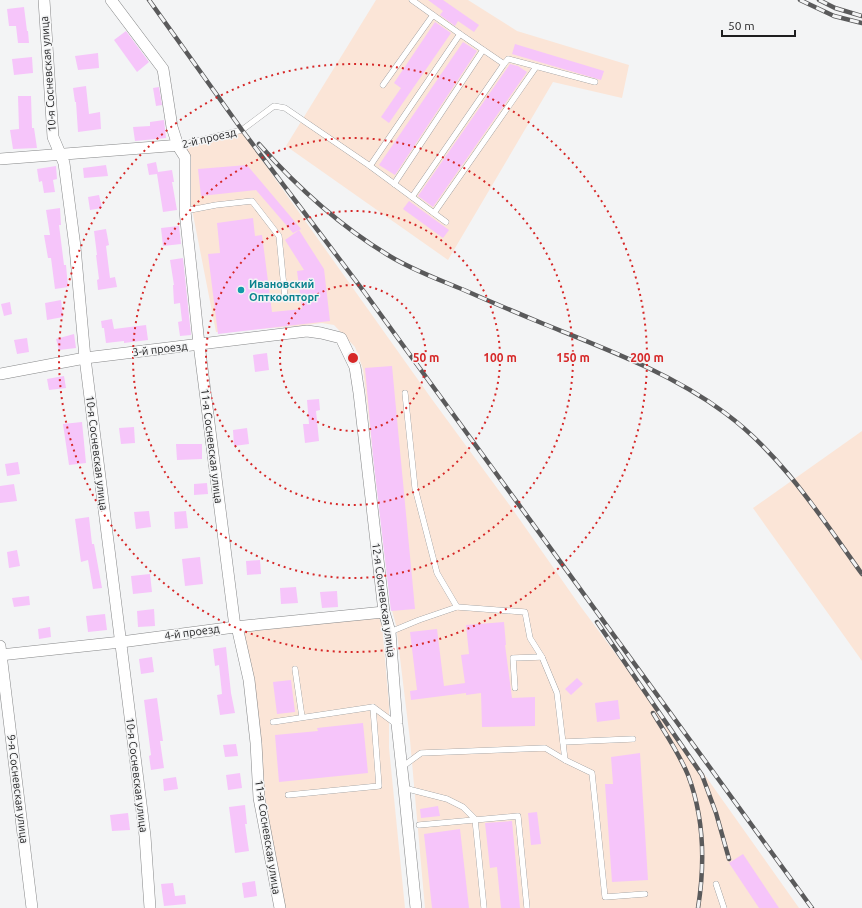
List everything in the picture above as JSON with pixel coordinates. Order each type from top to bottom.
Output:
[{"type":"street","name":"10-я Сосневская улица","points":[[44,0],[53,137],[64,163],[71,216],[85,358],[145,836],[150,908]]},
{"type":"street","name":"11-я Сосневская улица","points":[[111,0],[163,69],[172,127],[185,157],[185,211],[199,344],[234,626],[238,631],[249,680],[256,743],[259,798],[280,908]]},
{"type":"street","name":"2-й проезд","points":[[0,159],[180,146]]},
{"type":"street","name":"3-й проезд","points":[[0,374],[85,358],[307,331],[322,333]]},
{"type":"street","name":"12-я Сосневская улица","points":[[322,333],[341,338],[355,367],[384,612],[390,632],[396,724],[402,767],[416,908]]},
{"type":"street","name":"4-й проезд","points":[[0,652],[121,642],[234,626],[384,612]]},
{"type":"street","name":"9-я Сосневская улица","points":[[0,652],[32,908]]},
{"type":"lane","points":[[412,0],[504,64]]},
{"type":"lane","points":[[383,85],[433,15]]},
{"type":"lane","points":[[370,166],[460,34]]},
{"type":"lane","points":[[394,184],[483,50]]},
{"type":"lane","points":[[412,197],[508,59],[595,82]]},
{"type":"lane","points":[[434,213],[536,67]]},
{"type":"lane","name":"2-й проезд","points":[[180,146],[242,130],[274,106],[285,108],[370,166],[446,222]]},
{"type":"lane","points":[[185,211],[216,205],[252,201],[278,236],[285,298]]},
{"type":"lane","points":[[405,392],[415,488],[437,573],[457,607]]},
{"type":"lane","points":[[390,632],[457,607],[525,612],[530,638],[542,657],[557,693],[565,760]]},
{"type":"lane","points":[[515,688],[513,658],[542,657]]},
{"type":"lane","points":[[295,669],[302,717]]},
{"type":"lane","points":[[273,722],[373,707],[396,724]]},
{"type":"lane","points":[[288,795],[379,786],[373,707]]},
{"type":"lane","points":[[563,742],[633,739]]},
{"type":"lane","points":[[402,767],[421,753],[545,748],[565,760],[592,773],[605,897],[645,894]]},
{"type":"lane","points":[[404,788],[447,799],[463,807],[475,820],[484,908]]},
{"type":"lane","points":[[419,825],[518,816],[527,908]]},
{"type":"lane","points":[[716,884],[724,908]]},
{"type":"shaded area","points":[[376,0],[468,0],[517,31],[629,65],[622,98],[553,82],[448,260],[286,146]]},
{"type":"shaded area","points":[[242,132],[431,398],[511,507],[578,603],[697,764],[799,908],[425,908],[410,740],[396,625],[391,607],[363,369],[355,347],[334,325],[322,323],[216,332],[181,153],[192,146]]},
{"type":"shaded area","points":[[862,431],[862,661],[753,508]]},
{"type":"shaded area","points":[[377,613],[382,625],[389,705],[389,748],[405,908],[282,908],[261,798],[240,628]]},
{"type":"building","points":[[428,0],[443,0],[479,25],[474,32],[458,21],[455,26],[440,15],[443,11]]},
{"type":"building","points":[[24,7],[29,43],[18,43],[16,26],[9,26],[7,9]]},
{"type":"building","points":[[435,22],[451,33],[389,123],[381,117],[401,88],[394,83]]},
{"type":"building","points":[[126,31],[149,62],[137,72],[114,40]]},
{"type":"building","points":[[463,42],[477,51],[395,175],[379,165]]},
{"type":"building","points":[[515,44],[604,71],[601,80],[512,54]]},
{"type":"building","points":[[98,53],[99,68],[78,70],[75,56]]},
{"type":"building","points":[[32,57],[33,73],[14,75],[12,59]]},
{"type":"building","points":[[510,64],[518,66],[527,72],[433,207],[418,196]]},
{"type":"building","points":[[86,86],[89,114],[100,112],[101,129],[78,132],[76,102],[73,88]]},
{"type":"building","points":[[159,87],[162,105],[156,106],[153,88]]},
{"type":"building","points":[[18,96],[31,96],[32,128],[34,128],[37,148],[13,149],[10,130],[19,129]]},
{"type":"building","points":[[164,120],[166,138],[135,141],[133,127],[150,126],[150,122]]},
{"type":"building","points":[[156,162],[158,172],[172,170],[174,182],[172,182],[177,210],[163,212],[157,174],[149,175],[147,164]]},
{"type":"building","points":[[106,165],[108,176],[84,178],[83,168]]},
{"type":"building","points":[[247,165],[301,229],[293,233],[256,190],[201,196],[198,169]]},
{"type":"building","points":[[56,166],[57,179],[53,180],[55,192],[44,193],[42,181],[39,182],[37,169]]},
{"type":"building","points":[[99,195],[102,208],[90,210],[88,197]]},
{"type":"building","points":[[409,201],[449,230],[443,238],[403,209]]},
{"type":"building","points":[[60,208],[61,225],[59,225],[68,287],[55,289],[51,258],[48,258],[44,235],[50,235],[46,210]]},
{"type":"building","name":"Ивановский Опткоопторг","points":[[253,218],[255,236],[262,235],[272,312],[302,309],[297,271],[304,270],[285,240],[299,230],[324,269],[330,321],[218,334],[208,254],[220,253],[217,223]]},
{"type":"building","points":[[179,226],[181,244],[163,246],[161,228]]},
{"type":"building","points":[[106,229],[109,245],[106,246],[110,278],[115,277],[117,287],[98,290],[97,280],[99,279],[94,231]]},
{"type":"building","points":[[183,258],[191,335],[180,336],[178,322],[182,321],[180,303],[174,304],[174,285],[170,260]]},
{"type":"building","points":[[61,300],[63,317],[47,320],[45,303]]},
{"type":"building","points":[[10,302],[12,314],[4,316],[1,304]]},
{"type":"building","points":[[112,319],[114,329],[146,325],[148,340],[124,343],[124,341],[106,343],[104,328],[102,328],[101,321]]},
{"type":"building","points":[[74,334],[76,348],[59,350],[56,339]]},
{"type":"building","points":[[27,338],[29,352],[17,354],[14,340]]},
{"type":"building","points":[[267,353],[269,370],[255,372],[253,355]]},
{"type":"building","points":[[392,366],[415,609],[391,611],[373,456],[365,368]]},
{"type":"building","points":[[64,376],[66,388],[49,390],[47,379]]},
{"type":"building","points":[[319,399],[320,410],[316,411],[319,441],[305,443],[303,424],[309,424],[307,400]]},
{"type":"building","points":[[82,422],[86,463],[69,465],[63,424]]},
{"type":"building","points":[[134,427],[135,443],[121,444],[119,428]]},
{"type":"building","points":[[247,428],[249,444],[234,446],[233,430]]},
{"type":"building","points":[[176,444],[202,444],[202,459],[177,460]]},
{"type":"building","points":[[18,462],[20,474],[7,476],[5,464]]},
{"type":"building","points":[[207,483],[208,494],[194,495],[194,484]]},
{"type":"building","points":[[14,484],[17,501],[0,503],[0,486]]},
{"type":"building","points":[[149,511],[151,527],[136,529],[134,512]]},
{"type":"building","points":[[186,511],[188,528],[175,529],[174,512]]},
{"type":"building","points":[[89,517],[92,544],[94,544],[102,588],[93,589],[88,560],[81,562],[75,519]]},
{"type":"building","points":[[17,550],[20,566],[9,568],[7,552]]},
{"type":"building","points":[[200,557],[203,584],[185,586],[182,559]]},
{"type":"building","points":[[260,560],[261,574],[247,575],[246,561]]},
{"type":"building","points":[[150,574],[152,592],[133,594],[131,576]]},
{"type":"building","points":[[296,587],[298,603],[281,604],[280,588]]},
{"type":"building","points":[[337,591],[338,607],[322,608],[320,592]]},
{"type":"building","points":[[29,596],[30,605],[14,607],[12,598]]},
{"type":"building","points":[[154,609],[155,626],[138,627],[137,611]]},
{"type":"building","points":[[105,614],[107,630],[88,632],[86,616]]},
{"type":"building","points":[[504,622],[505,645],[512,698],[535,697],[535,726],[482,727],[481,693],[466,695],[466,693],[411,700],[410,691],[417,690],[410,632],[437,629],[444,686],[465,683],[461,655],[469,654],[466,625]]},
{"type":"building","points":[[50,627],[51,637],[39,639],[38,629]]},
{"type":"building","points":[[226,647],[231,693],[235,713],[220,715],[217,695],[222,694],[219,665],[215,666],[213,649]]},
{"type":"building","points":[[152,657],[154,672],[141,674],[139,659]]},
{"type":"building","points":[[577,678],[583,684],[571,695],[565,689]]},
{"type":"building","points":[[291,680],[295,712],[277,714],[273,682]]},
{"type":"building","points":[[157,698],[163,741],[160,741],[164,768],[151,770],[149,756],[151,755],[144,700]]},
{"type":"building","points":[[618,700],[620,719],[597,722],[595,703]]},
{"type":"building","points":[[363,723],[368,773],[279,782],[275,735],[318,731],[317,728]]},
{"type":"building","points":[[236,744],[238,756],[225,757],[223,745]]},
{"type":"building","points":[[640,753],[648,880],[612,882],[605,784],[613,784],[611,757]]},
{"type":"building","points":[[240,773],[242,788],[228,790],[226,775]]},
{"type":"building","points":[[176,777],[178,789],[164,791],[163,779]]},
{"type":"building","points":[[245,805],[247,824],[245,824],[249,851],[235,853],[229,807]]},
{"type":"building","points":[[438,806],[440,816],[421,818],[420,809]]},
{"type":"building","points":[[537,812],[541,844],[531,845],[528,813]]},
{"type":"building","points":[[128,813],[130,830],[112,831],[110,815]]},
{"type":"building","points":[[512,821],[520,908],[501,908],[497,867],[490,868],[485,823]]},
{"type":"building","points":[[460,829],[469,908],[432,908],[424,834]]},
{"type":"building","points":[[743,854],[779,908],[759,908],[729,863]]},
{"type":"building","points":[[255,881],[257,896],[244,898],[242,883]]},
{"type":"building","points":[[173,883],[175,896],[185,895],[186,904],[164,906],[161,884]]},
{"type":"railway","points":[[149,0],[242,130],[365,293],[812,908]]},
{"type":"railway","points":[[800,0],[834,16],[862,23]]},
{"type":"railway","points":[[819,0],[835,8],[862,16]]},
{"type":"railway","points":[[259,144],[273,160],[320,205],[370,244],[397,260],[425,274],[638,363],[683,386],[725,413],[746,430],[783,467],[816,509],[862,574]]},
{"type":"railway","points":[[597,622],[702,775],[716,813],[729,859]]},
{"type":"railway","points":[[653,713],[672,743],[688,775],[697,807],[702,841],[702,875],[698,908]]},
{"type":"place","name":"Ивановский Опткоопторг","points":[[241,290]]}]
